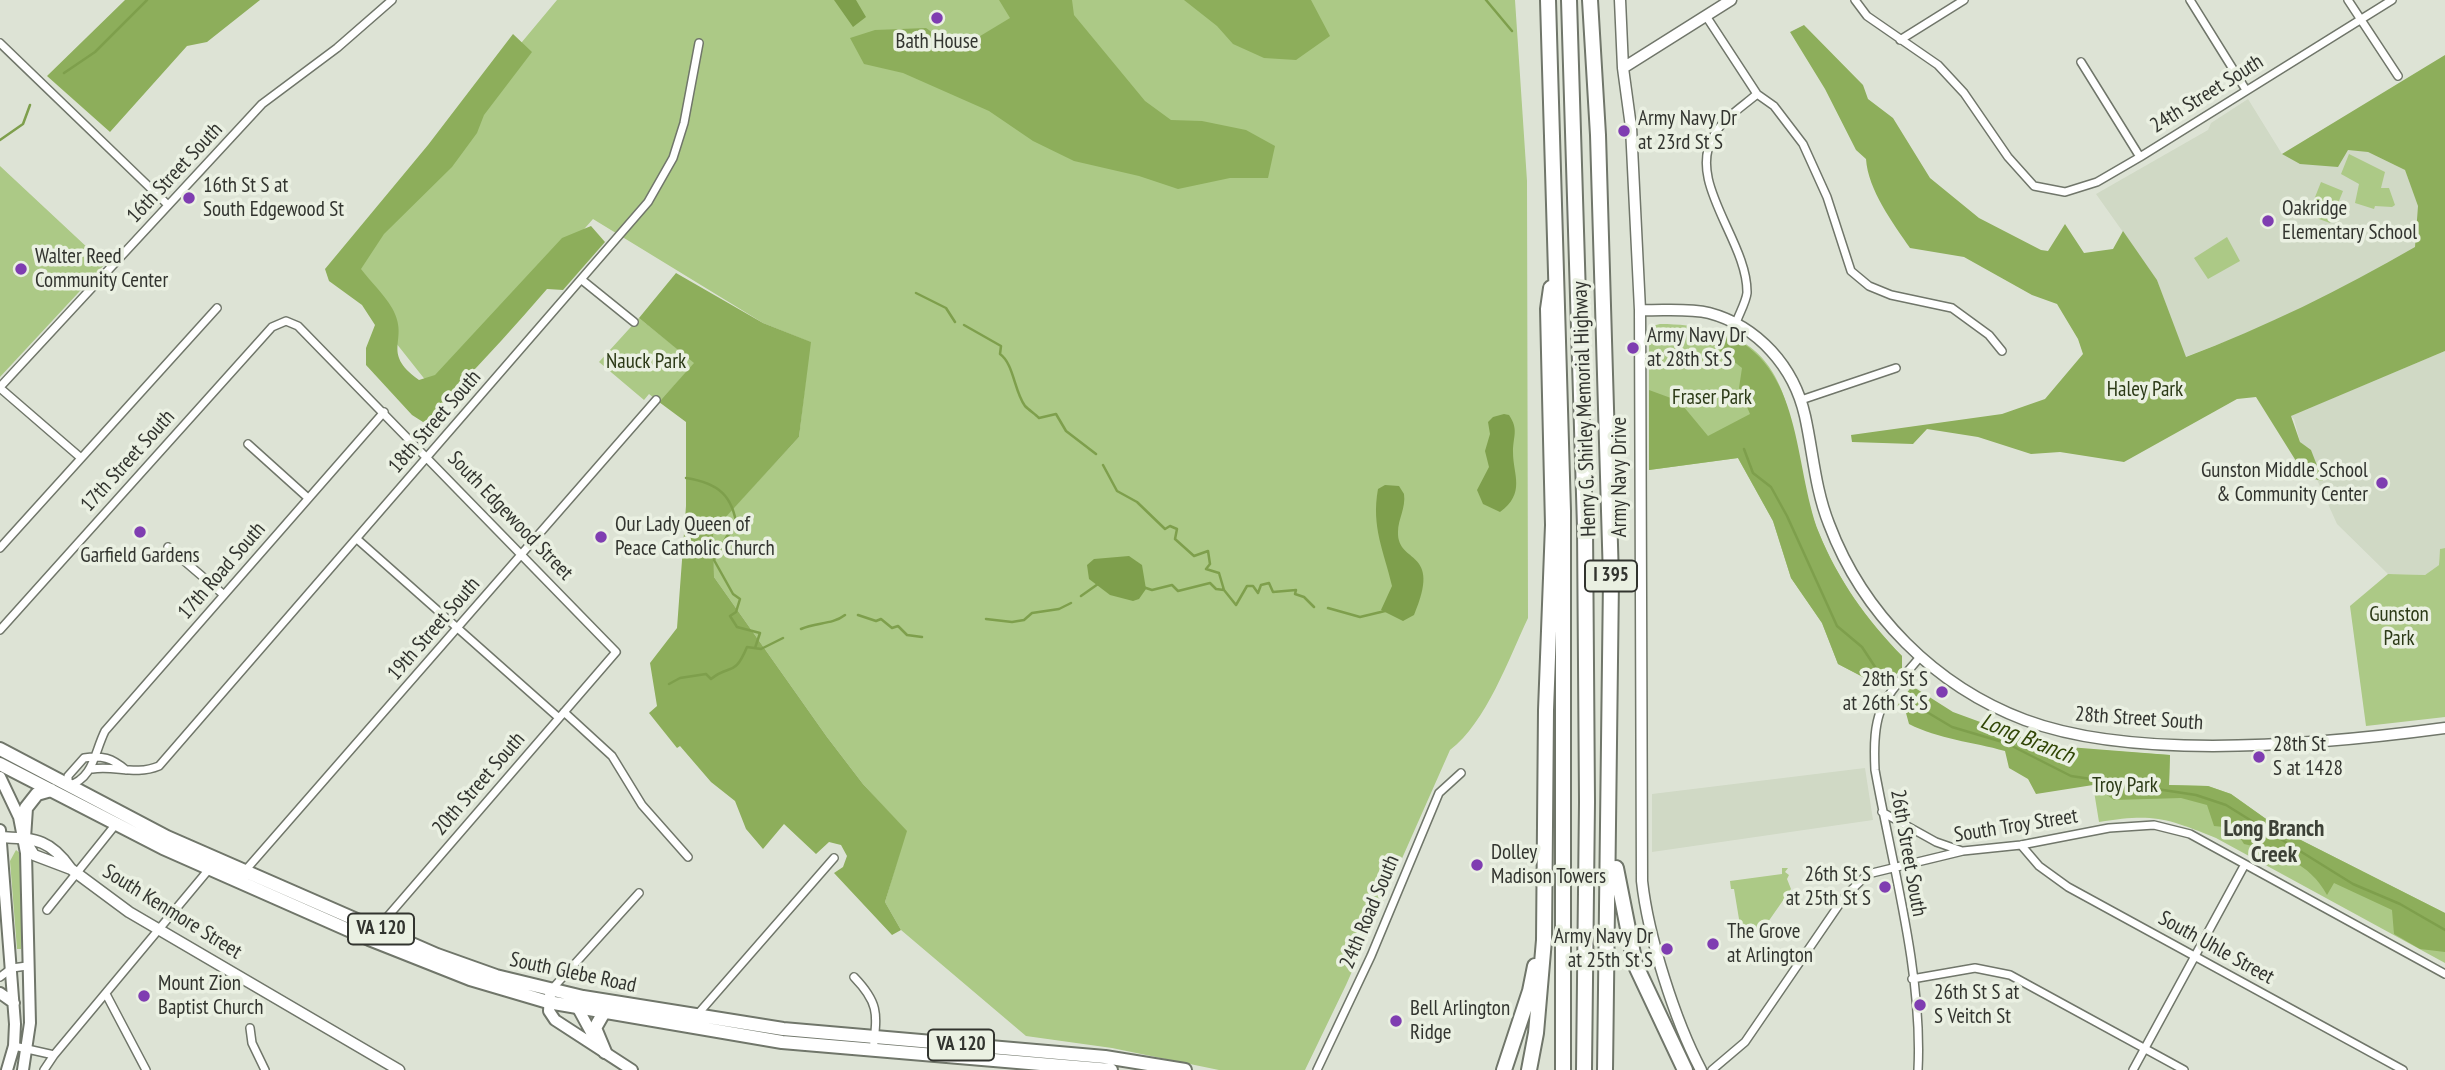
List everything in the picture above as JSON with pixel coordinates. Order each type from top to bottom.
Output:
[{"type":"highway","name":"Henry G. Shirley Memorial Highway","points":[[1548,0],[1557,242],[1564,626],[1563,1070]]},
{"type":"highway","points":[[1570,0],[1585,539],[1587,802],[1584,1068]]},
{"type":"highway","name":"Henry G. Shirley Memorial Highway","points":[[1590,0],[1598,135],[1611,579],[1605,1067]]},
{"type":"highway","points":[[1529,1070],[1541,985],[1545,878],[1553,525],[1548,309],[1557,242]]},
{"type":"highway","points":[[1609,804],[1618,890],[1635,964],[1685,1070]]},
{"type":"highway","points":[[1504,1070],[1532,982],[1545,878]]},
{"type":"main road","name":"South Glebe Road","points":[[0,749],[60,791]]},
{"type":"main road","name":"South Glebe Road","points":[[0,764],[242,876],[378,928],[549,1000],[571,994],[694,1022]]},
{"type":"main road","points":[[0,777],[19,817],[24,838]]},
{"type":"main road","points":[[23,1070],[28,1050],[24,838],[26,808],[37,794],[60,791]]},
{"type":"main road","points":[[1,834],[14,1003],[14,1046],[7,1070]]},
{"type":"main road","name":"South Glebe Road","points":[[242,876],[369,939],[470,979],[576,1008],[603,1014],[1111,1070]]},
{"type":"main road","points":[[0,993],[14,1003]]},
{"type":"main road","points":[[571,994],[592,1037],[605,1052]]},
{"type":"main road","points":[[549,1000],[555,1020],[632,1070]]},
{"type":"main road","points":[[603,1014],[594,1028],[605,1052]]},
{"type":"main road","name":"South Glebe Road","points":[[1044,1062],[1105,1057],[1185,1070]]},
{"type":"street","name":"16th Street South","points":[[0,387],[270,96],[337,48],[392,0]]},
{"type":"street","name":"Army Navy Drive","points":[[1620,0],[1623,68],[1631,127],[1640,310],[1642,881],[1652,940],[1689,1048],[1701,1070]]},
{"type":"street","points":[[1623,68],[1731,0]]},
{"type":"street","points":[[1855,0],[1867,16],[1900,40],[1964,0]]},
{"type":"street","points":[[2190,0],[2246,89]]},
{"type":"street","points":[[2348,0],[2398,76]]},
{"type":"street","name":"24th Street South","points":[[1900,40],[1938,65],[1964,93],[2008,157],[2034,186],[2065,192],[2097,182],[2140,157],[2392,0]]},
{"type":"street","points":[[1706,16],[1757,94],[1774,106],[1802,144],[1827,197],[1852,271],[1869,286],[1891,295],[1952,308],[1989,335],[2002,352]]},
{"type":"street","points":[[0,43],[168,205]]},
{"type":"street","name":"18th Street South","points":[[92,769],[138,772],[159,766],[648,202],[663,180],[684,122],[699,43]]},
{"type":"street","points":[[2081,62],[2140,157]]},
{"type":"street","points":[[1736,323],[1747,295],[1744,268],[1730,228],[1709,187],[1707,154],[1722,123],[1757,94]]},
{"type":"street","points":[[582,280],[634,322]]},
{"type":"street","points":[[0,548],[217,308]]},
{"type":"street","name":"28th Street South","points":[[1640,310],[1707,312],[1736,323],[1756,335],[1779,359],[1801,400],[1816,485],[1842,554],[1874,606],[1920,657],[1987,703],[2024,720],[2088,738],[2161,743],[2272,743],[2445,728]]},
{"type":"street","name":"South Edgewood Street","points":[[286,321],[298,326],[428,456],[616,652]]},
{"type":"street","name":"17th Street South","points":[[0,630],[272,327],[286,321]]},
{"type":"street","points":[[1801,400],[1896,368]]},
{"type":"street","points":[[0,387],[81,458]]},
{"type":"street","name":"19th Street South","points":[[242,876],[656,400]]},
{"type":"street","name":"17th Road South","points":[[92,769],[92,757],[105,731],[384,412]]},
{"type":"street","points":[[248,444],[308,498]]},
{"type":"street","points":[[357,538],[457,628],[612,756],[642,805],[688,857]]},
{"type":"street","points":[[168,547],[224,595]]},
{"type":"street","name":"20th Street South","points":[[369,939],[616,652]]},
{"type":"street","name":"26th Street South","points":[[1918,1070],[1919,1045],[1912,979],[1882,811],[1873,741],[1880,705],[1920,657]]},
{"type":"street","points":[[92,757],[103,756],[126,770]]},
{"type":"street","name":"17th Road South","points":[[60,791],[68,776],[84,758],[92,757]]},
{"type":"street","points":[[60,791],[80,782],[92,769]]},
{"type":"street","name":"24th Road South","points":[[1317,1070],[1371,956],[1439,793],[1449,781],[1461,773]]},
{"type":"street","points":[[1882,811],[1936,842],[1963,851]]},
{"type":"street","points":[[47,910],[74,871],[119,820]]},
{"type":"street","name":"South Troy Street","points":[[1712,1070],[1745,1042],[1845,896],[1868,874],[1963,851],[2021,845],[2109,828],[2154,825],[2190,834],[2445,974]]},
{"type":"street","name":"South Kenmore Street","points":[[1,834],[34,838],[46,843],[74,871],[129,912],[399,1070]]},
{"type":"street","name":"South Kenmore Street","points":[[24,838],[34,855],[74,871]]},
{"type":"street","name":"South Uhle Street","points":[[2021,845],[2039,866],[2068,887],[2403,1070]]},
{"type":"street","points":[[694,1022],[834,858]]},
{"type":"street","points":[[44,1070],[212,863]]},
{"type":"street","points":[[2133,1070],[2244,866]]},
{"type":"street","points":[[549,1000],[639,893]]},
{"type":"street","points":[[0,977],[12,968],[27,966]]},
{"type":"street","points":[[1912,979],[1975,968],[2010,975],[2184,1070]]},
{"type":"street","points":[[854,976],[873,998],[873,1045]]},
{"type":"street","points":[[106,994],[146,1070]]},
{"type":"street","points":[[250,1028],[252,1043],[265,1070]]},
{"type":"street","points":[[14,1046],[54,1055]]},
{"type":"shaded area","points":[[834,0],[856,0],[866,17],[853,27]]},
{"type":"shaded area","name":"Oakridge Elementary School","points":[[2248,99],[2282,154],[2332,124],[2368,152],[2405,170],[2420,210],[2426,250],[2345,296],[2185,357],[2157,280],[2096,194],[2208,130],[2211,123]]},
{"type":"shaded area","name":"Gunston Middle School & Community Center","points":[[2445,351],[2445,548],[2440,549],[2439,565],[2425,575],[2388,574],[2337,524],[2300,442],[2294,419],[2290,416]]},
{"type":"shaded area","points":[[1509,415],[1515,429],[1513,452],[1516,491],[1508,505],[1500,512],[1483,504],[1477,490],[1489,467],[1485,451],[1490,434],[1488,422],[1493,417]]},
{"type":"shaded area","points":[[1385,485],[1399,486],[1404,494],[1398,527],[1400,542],[1417,561],[1424,578],[1422,594],[1414,615],[1403,621],[1381,610],[1392,586],[1379,539],[1376,515],[1378,489]]},
{"type":"shaded area","points":[[1129,556],[1142,565],[1146,589],[1139,599],[1133,601],[1110,595],[1089,579],[1087,565],[1094,559]]},
{"type":"shaded area","points":[[1865,768],[1873,820],[1652,852],[1652,794]]},
{"type":"green space","points":[[125,0],[260,0],[207,42],[187,46],[110,132],[47,76]]},
{"type":"green space","points":[[557,0],[1515,0],[1527,181],[1528,618],[1475,724],[1450,750],[1346,985],[1305,1070],[1219,1070],[1112,1048],[1026,1036],[901,930],[885,902],[906,831],[863,784],[827,737],[714,577],[712,531],[799,437],[810,342],[763,323],[593,219],[438,396],[335,266]]},
{"type":"green space","points":[[999,0],[1072,0],[1074,15],[1145,101],[1171,120],[1202,121],[1246,130],[1275,146],[1268,178],[1230,178],[1178,189],[1139,176],[1074,161],[1033,141],[989,111],[903,73],[864,64],[850,38],[875,30],[926,28],[957,50],[1010,18]]},
{"type":"green space","points":[[1184,0],[1311,0],[1330,36],[1296,60],[1264,58],[1233,44],[1217,26]]},
{"type":"green space","name":"Haley Park","points":[[1804,25],[1863,85],[1868,99],[1893,118],[1930,178],[1979,218],[2041,250],[2048,251],[2065,224],[2084,253],[2113,249],[2123,231],[2157,280],[2186,357],[2302,307],[2415,247],[2418,206],[2405,170],[2368,152],[2348,150],[2338,167],[2300,164],[2282,154],[2445,55],[2445,351],[2291,416],[2300,442],[2311,450],[2323,481],[2306,477],[2256,397],[2237,399],[2124,462],[2060,452],[2031,454],[1978,437],[1927,429],[1913,444],[1852,442],[1851,435],[2002,414],[2045,399],[2083,354],[2078,339],[2057,304],[2032,295],[1964,257],[1910,248],[1876,194],[1866,159],[1856,150],[1825,89],[1790,32]]},
{"type":"green space","points":[[513,34],[532,52],[484,115],[477,133],[452,167],[384,234],[361,269],[389,303],[397,319],[398,353],[401,361],[419,380],[435,375],[562,238],[591,226],[605,242],[563,290],[547,289],[437,412],[423,422],[412,415],[366,365],[366,348],[375,325],[362,305],[329,281],[325,269],[428,145]]},
{"type":"green space","points":[[2349,154],[2385,172],[2381,188],[2389,188],[2395,205],[2375,206],[2374,209],[2355,203],[2359,184],[2341,174]]},
{"type":"green space","points":[[0,166],[105,264],[0,377]]},
{"type":"green space","points":[[2321,182],[2343,191],[2330,223],[2308,215]]},
{"type":"green space","points":[[2227,237],[2240,261],[2208,279],[2194,258]]},
{"type":"green space","points":[[676,273],[763,323],[811,342],[799,437],[713,531],[714,577],[827,737],[863,784],[907,831],[885,902],[901,930],[892,935],[834,873],[843,867],[847,856],[841,845],[829,842],[816,854],[784,824],[763,849],[746,829],[735,801],[711,782],[680,746],[677,748],[649,713],[657,706],[650,663],[677,628],[686,506],[686,422],[659,402],[694,363],[639,318]]},
{"type":"green space","name":"Nauck Park","points":[[639,318],[695,363],[659,402],[649,394],[644,400],[599,362]]},
{"type":"green space","name":"Fraser Park","points":[[1660,324],[1709,329],[1744,343],[1767,364],[1782,391],[1819,533],[1854,599],[1902,656],[1902,668],[1884,688],[1838,664],[1822,623],[1791,578],[1773,521],[1738,458],[1649,470],[1649,333],[1652,326]]},
{"type":"green space","name":"Fraser Park","points":[[1722,332],[1749,347],[1768,368],[1782,392],[1792,419],[1810,505],[1819,533],[1854,599],[1902,656],[1902,668],[1884,688],[1838,664],[1822,623],[1791,578],[1773,521],[1738,458],[1649,470],[1649,390],[1679,401],[1708,436],[1750,414],[1739,388],[1742,368],[1713,345]]},
{"type":"green space","name":"Gunston Park","points":[[2445,548],[2445,717],[2366,726],[2350,606],[2388,574],[2425,575],[2439,565],[2440,549]]},
{"type":"green space","name":"Troy Park","points":[[1912,686],[1953,712],[2043,745],[2170,755],[2169,785],[2208,786],[2231,794],[2283,831],[2445,913],[2445,952],[2420,949],[2394,934],[2392,910],[2334,883],[2327,895],[2312,875],[2292,860],[2244,844],[2234,828],[2214,826],[2207,805],[2181,798],[2114,800],[2093,785],[2036,794],[2028,779],[2009,768],[2005,751],[1944,737],[1909,724],[1906,713],[1897,706]]},
{"type":"green space","name":"Troy Park","points":[[2096,750],[2170,755],[2169,785],[2208,786],[2231,794],[2283,831],[2445,913],[2445,963],[2216,838],[2159,819],[2133,818],[2099,822],[2093,785]]},
{"type":"green space","points":[[16,850],[21,854],[21,949],[17,949],[10,861]]},
{"type":"green space","points":[[1782,868],[1788,868],[1785,872],[1789,875],[1787,879],[1791,889],[1761,932],[1750,931],[1747,935],[1741,931],[1734,889],[1731,889],[1730,881],[1782,874]]},
{"type":"waterway","points":[[64,73],[95,52],[147,0]]},
{"type":"waterway","points":[[1486,0],[1512,31]]},
{"type":"waterway","points":[[0,140],[23,124],[30,105]]},
{"type":"waterway","points":[[916,293],[946,308],[955,322]]},
{"type":"waterway","points":[[964,325],[1001,346],[1000,354],[1008,364],[1025,406],[1039,418],[1056,414],[1066,431],[1096,454]]},
{"type":"waterway","name":"Long Branch","points":[[1744,449],[1753,473],[1771,487],[1787,516],[1837,626],[1862,647],[1885,682]]},
{"type":"waterway","points":[[1103,465],[1117,491],[1137,502],[1165,529],[1170,526],[1177,529],[1175,539],[1194,556],[1208,551],[1210,564],[1206,569],[1219,573],[1224,590]]},
{"type":"waterway","points":[[686,478],[716,488],[732,507],[737,528],[727,536],[714,560],[733,594],[740,599],[736,612],[730,616],[737,627],[760,633],[755,648]]},
{"type":"waterway","points":[[1143,587],[1152,590],[1172,585],[1178,591],[1210,583],[1216,589],[1224,590],[1236,605],[1247,586],[1253,586],[1258,593],[1261,585],[1269,583],[1273,592],[1296,590],[1295,594],[1304,597],[1314,607]]},
{"type":"waterway","points":[[1081,596],[1098,584]]},
{"type":"waterway","points":[[986,619],[1012,622],[1024,620],[1032,613],[1059,609],[1071,603]]},
{"type":"waterway","points":[[1328,608],[1360,617],[1385,611]]},
{"type":"waterway","points":[[801,629],[845,615]]},
{"type":"waterway","points":[[858,615],[876,621],[881,619],[892,628],[898,626],[907,635],[922,637]]},
{"type":"waterway","points":[[669,684],[680,678],[706,674],[711,679],[735,667],[747,647],[761,649],[783,638]]},
{"type":"waterway","name":"Long Branch","points":[[1905,699],[1952,727],[2006,743],[2071,776],[2196,795],[2226,805],[2353,884],[2400,904],[2445,930]]},
{"type":"place","name":"Bath House","points":[[937,18]]},
{"type":"place","name":"Army Navy Dr at 23rd St S","points":[[1624,131]]},
{"type":"place","name":"16th St S at South Edgewood St","points":[[189,198]]},
{"type":"place","name":"Oakridge Elementary School","points":[[2268,221]]},
{"type":"place","name":"Walter Reed Community Center","points":[[21,269]]},
{"type":"place","name":"Army Navy Dr at 28th St S","points":[[1633,348]]},
{"type":"place","name":"Gunston Middle School & Community Center","points":[[2382,483]]},
{"type":"place","name":"Garfield Gardens","points":[[140,532]]},
{"type":"place","name":"Our Lady Queen of Peace Catholic Church","points":[[601,537]]},
{"type":"place","name":"28th St S at 26th St S","points":[[1942,692]]},
{"type":"place","name":"28th St S at 1428","points":[[2259,757]]},
{"type":"place","name":"Dolley Madison Towers","points":[[1477,865]]},
{"type":"place","name":"26th St S at 25th St S","points":[[1885,887]]},
{"type":"place","name":"The Grove at Arlington","points":[[1713,944]]},
{"type":"place","name":"Army Navy Dr at 25th St S","points":[[1667,949]]},
{"type":"place","name":"Mount Zion Baptist Church","points":[[144,996]]},
{"type":"place","name":"26th St S at S Veitch St","points":[[1920,1005]]},
{"type":"place","name":"Bell Arlington Ridge","points":[[1396,1021]]},
{"type":"district","name":"Long Branch Creek","points":[[2274,842]]}]
